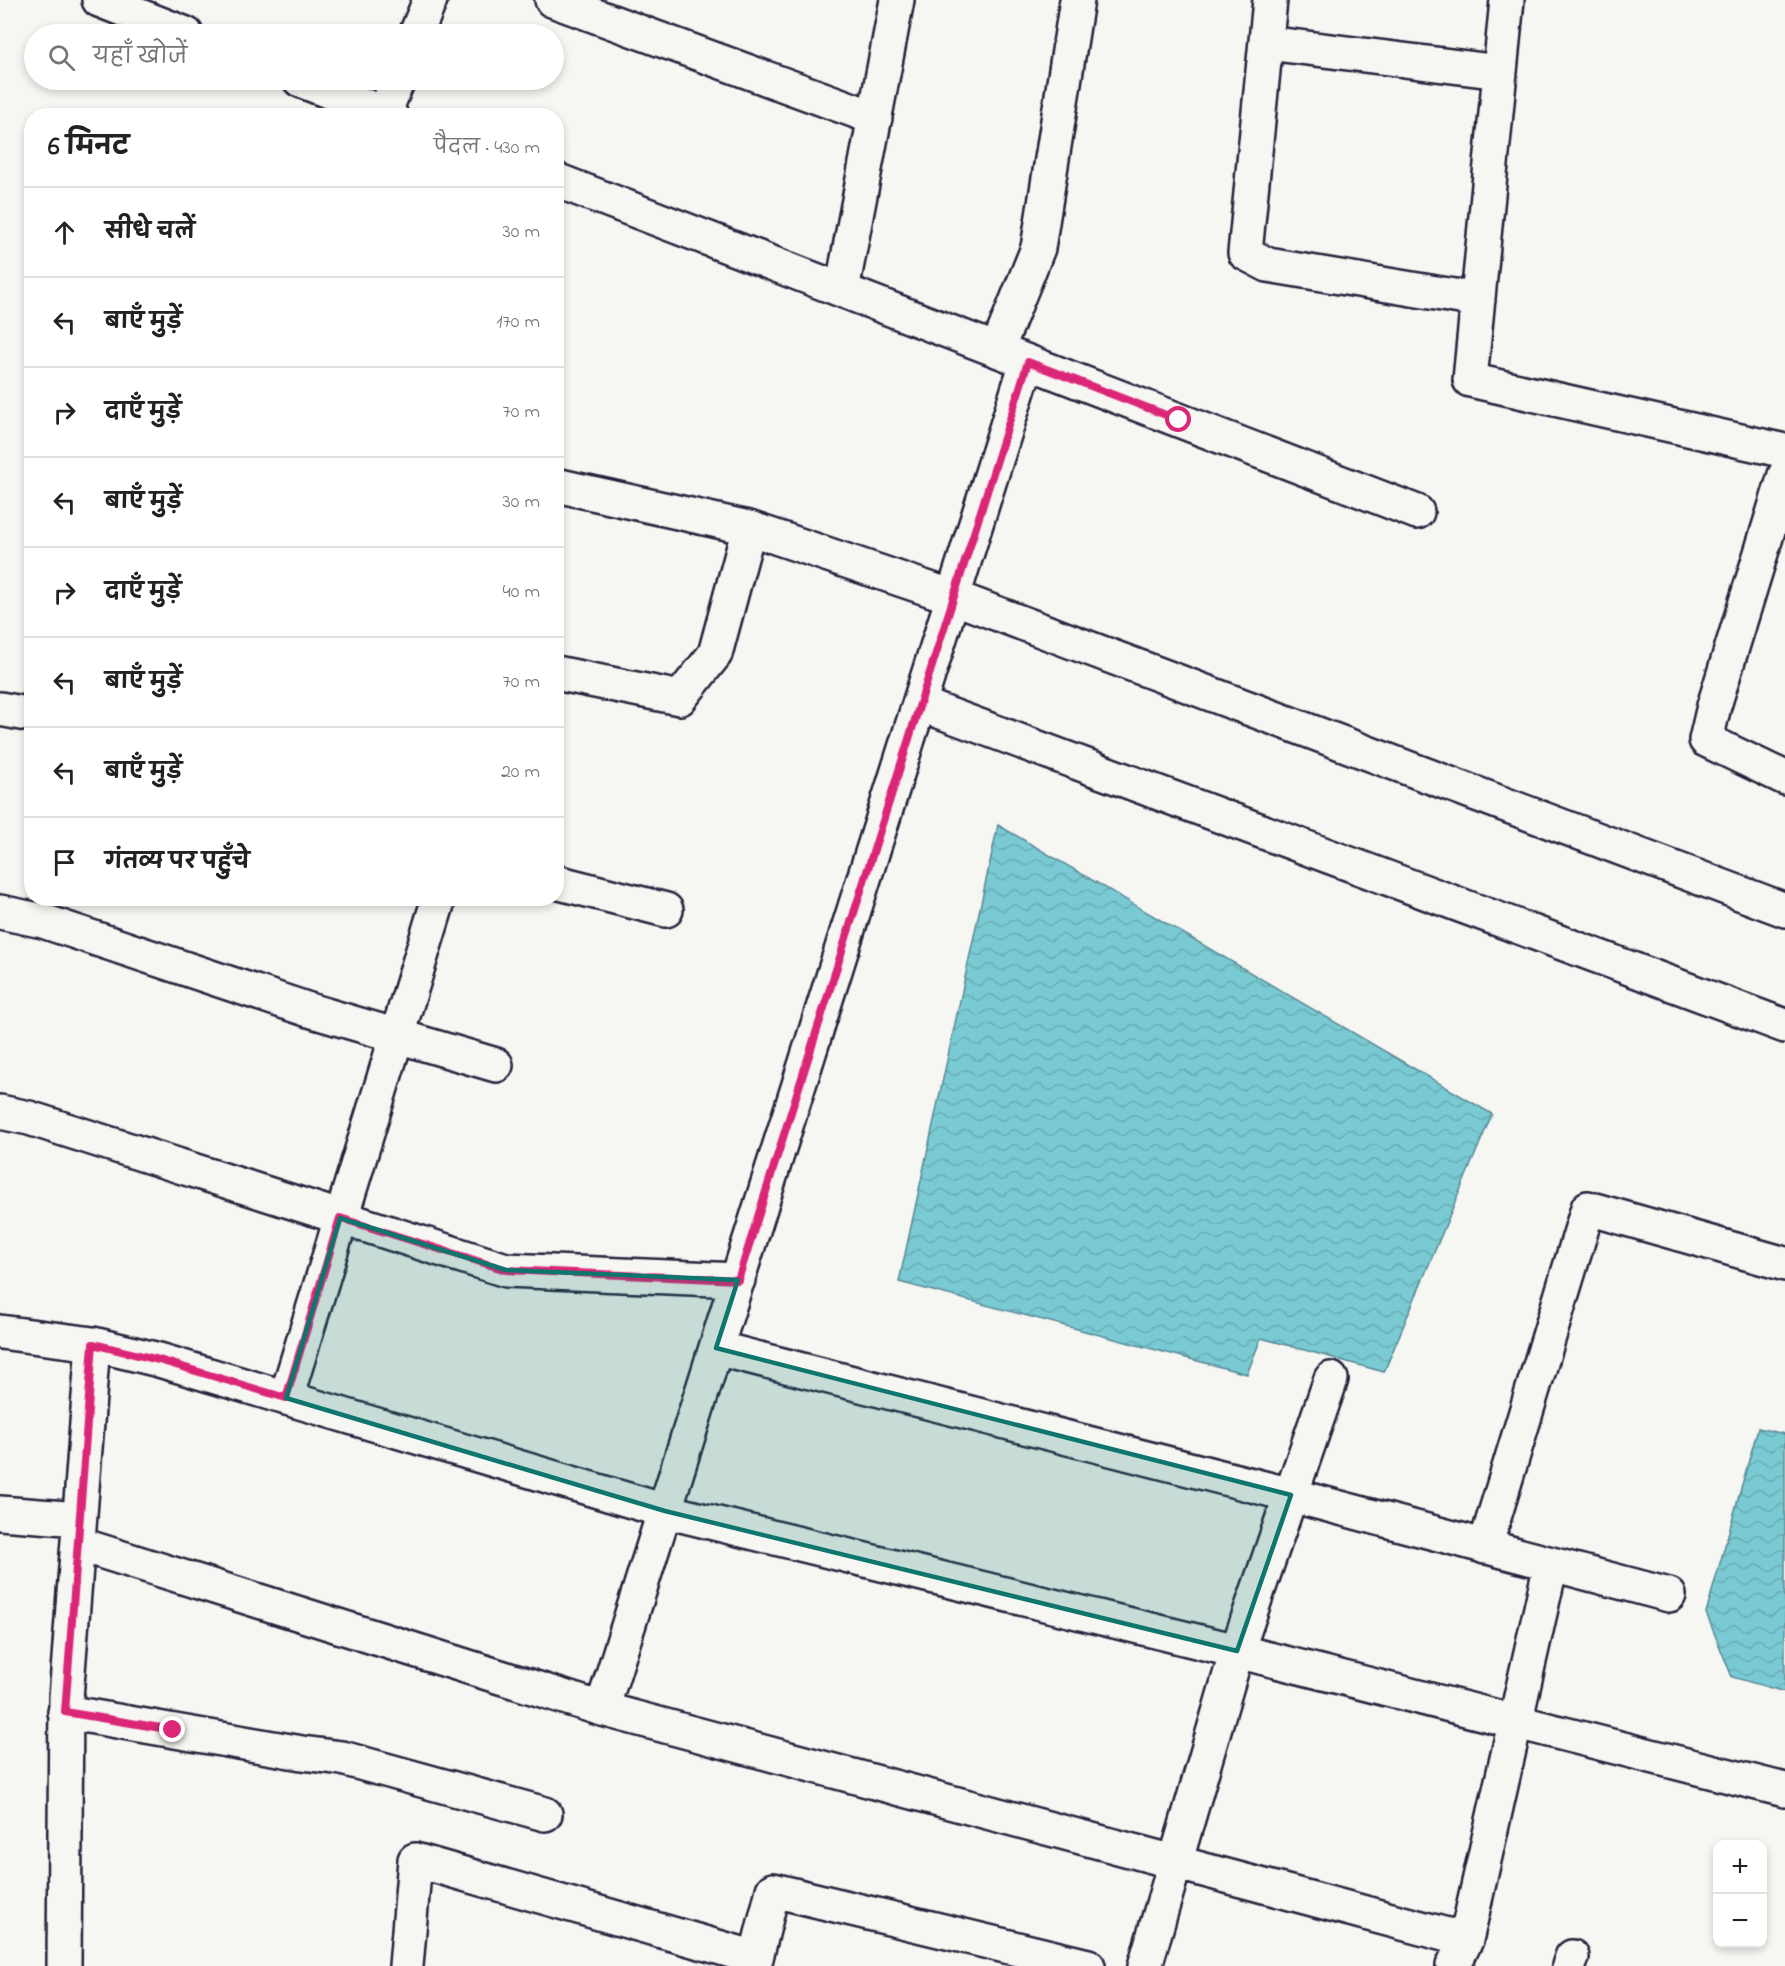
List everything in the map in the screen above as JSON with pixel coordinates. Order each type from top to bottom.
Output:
[{"type":"street","points":[[99,0],[160,24]]},
{"type":"street","points":[[420,24],[430,0]]},
{"type":"street","points":[[552,0],[875,118]]},
{"type":"street","points":[[842,290],[897,0]]},
{"type":"street","points":[[997,350],[1038,248],[1077,0]]},
{"type":"street","points":[[1270,0],[1245,253],[1268,265],[1478,300]]},
{"type":"street","points":[[1507,0],[1470,381],[1785,451]]},
{"type":"street","points":[[1267,43],[1500,72]]},
{"type":"street","points":[[325,90],[369,108]]},
{"type":"street","points":[[388,108],[395,90]]},
{"type":"street","points":[[564,183],[1417,512]]},
{"type":"street","points":[[602,1709],[1028,362]]},
{"type":"street","points":[[1785,475],[1714,706],[1706,740],[1785,778]]},
{"type":"street","points":[[564,487],[749,528],[953,597],[1785,910]]},
{"type":"street","points":[[564,676],[680,698],[714,654],[749,528]]},
{"type":"street","points":[[920,704],[1785,1026]]},
{"type":"street","points":[[0,709],[24,714]]},
{"type":"street","points":[[564,884],[666,910]]},
{"type":"street","points":[[286,1398],[437,906]]},
{"type":"street","points":[[0,912],[43,921],[298,1006],[496,1065]]},
{"type":"street","points":[[0,1112],[29,1118],[506,1270],[738,1280]]},
{"type":"street","points":[[1485,1547],[1588,1208],[1785,1264]]},
{"type":"street","points":[[0,1332],[93,1344],[159,1360],[665,1511],[1237,1651],[1785,1790]]},
{"type":"street","points":[[64,1966],[65,1712],[93,1344]]},
{"type":"street","points":[[716,1348],[1291,1495],[1669,1595]]},
{"type":"street","points":[[1145,1966],[1237,1651],[1331,1379]]},
{"type":"street","points":[[0,1513],[79,1531],[602,1709],[1175,1861],[1459,1953],[1551,1564]]},
{"type":"street","points":[[65,1712],[342,1758],[545,1814]]},
{"type":"street","points":[[406,1966],[415,1860],[756,1958],[773,1890],[1088,1966]]},
{"type":"highlighted area","points":[[340,1218],[506,1270],[738,1280],[716,1348],[1291,1495],[1237,1651],[665,1511],[286,1398]]},
{"type":"water","points":[[998,825],[1492,1114],[1384,1372],[1261,1338],[1247,1374],[899,1282]]},
{"type":"water","points":[[1758,1428],[1785,1434],[1785,1692],[1732,1677],[1706,1613]]},
{"type":"route","points":[[173,1730],[65,1712],[93,1344],[159,1360],[286,1398],[340,1218],[506,1270],[738,1280],[1028,362],[1179,420]]}]
